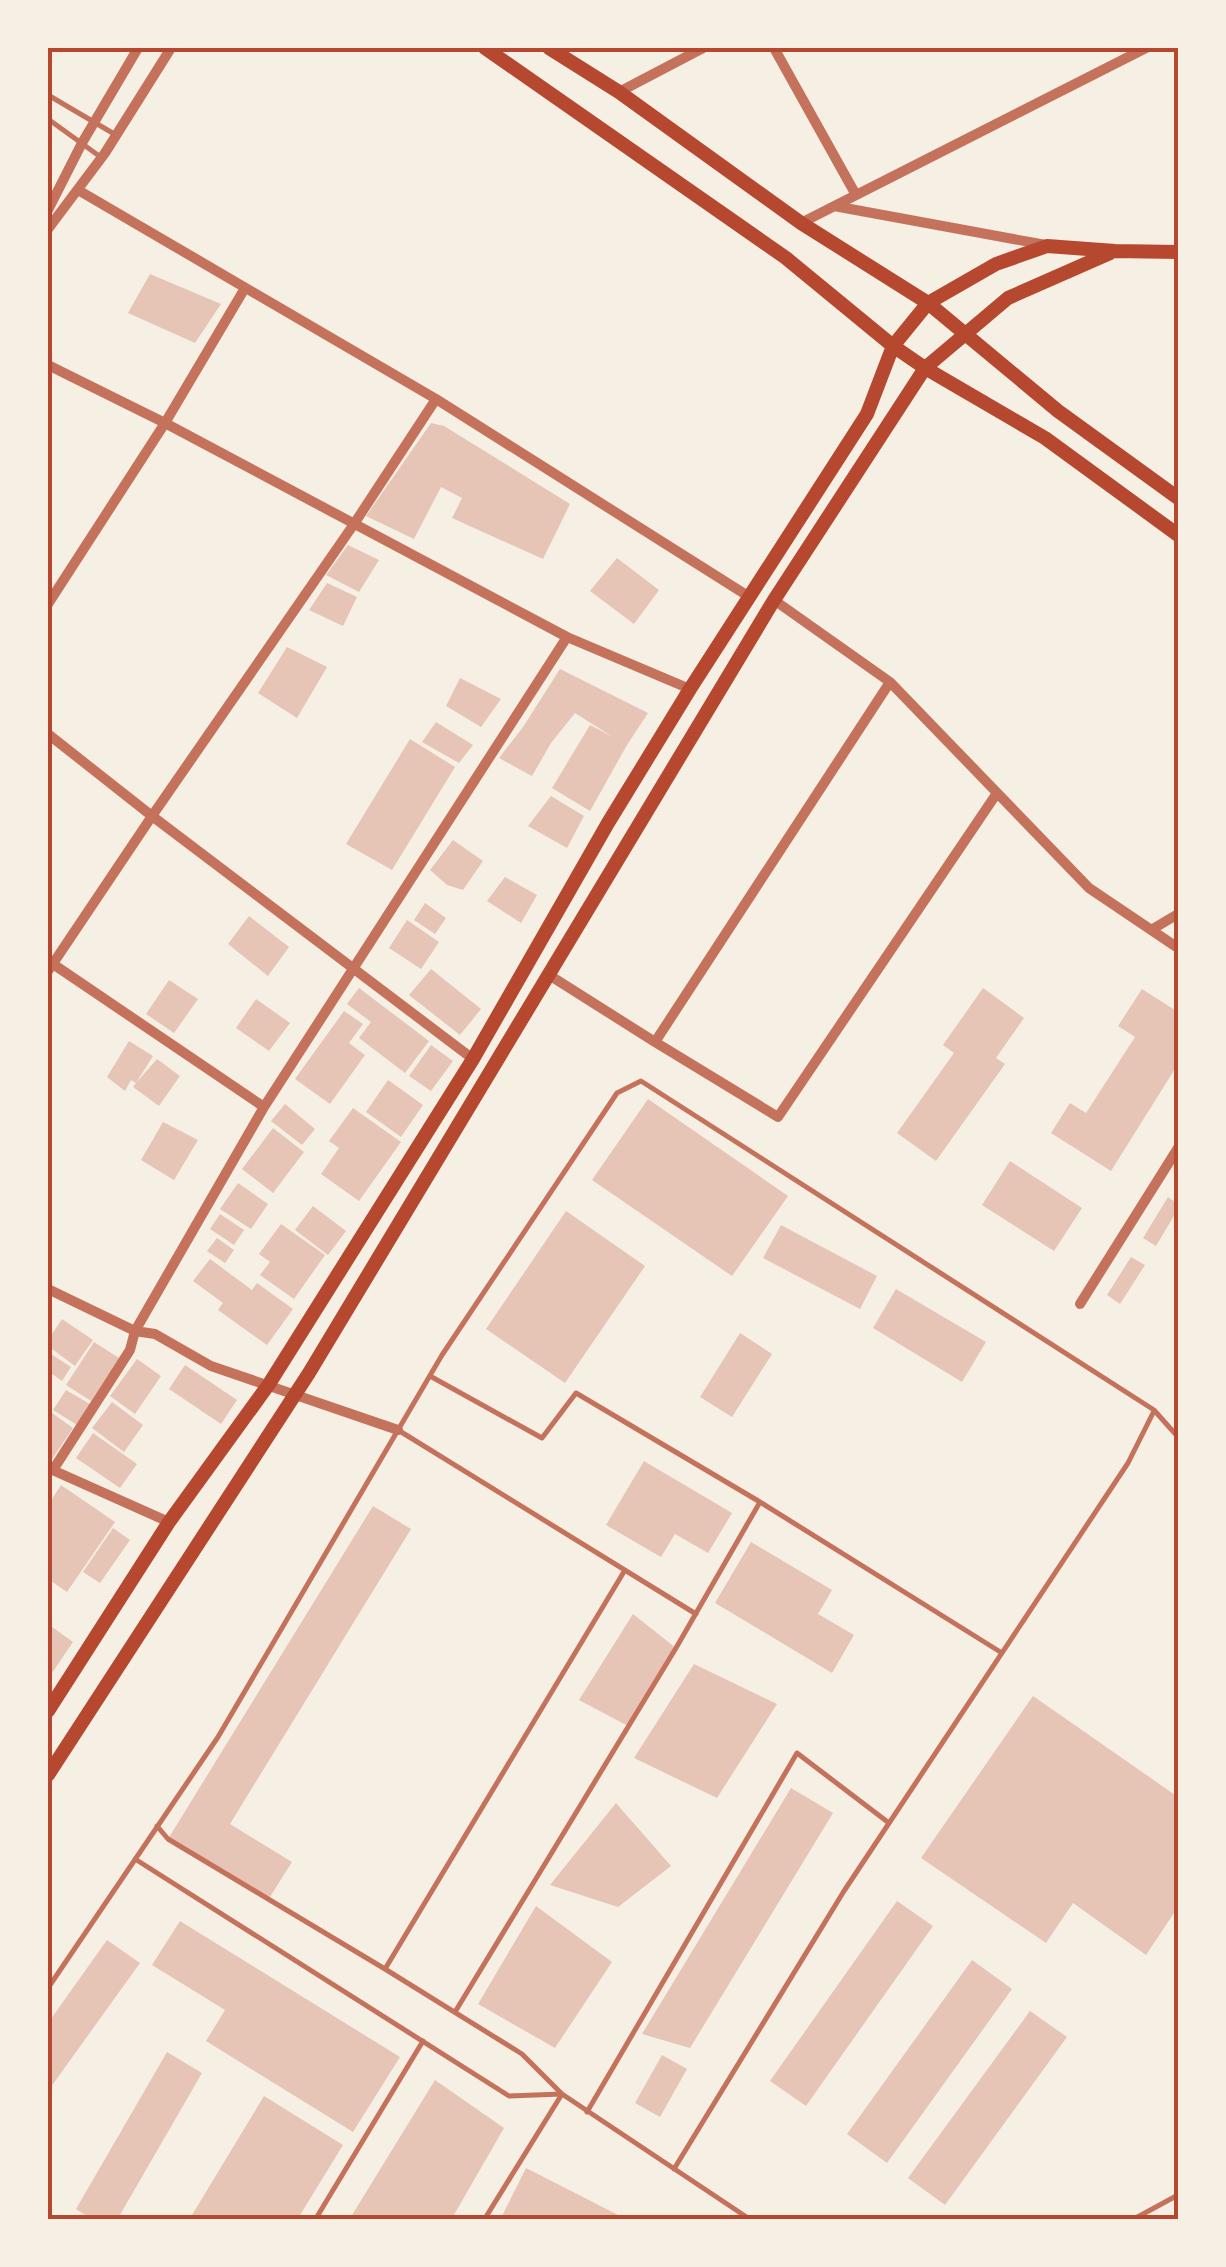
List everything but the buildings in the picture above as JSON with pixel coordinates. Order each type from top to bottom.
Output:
[{"type":"main road","points":[[485,48],[786,258],[892,346],[1045,438],[1178,536]]},
{"type":"main road","points":[[549,48],[618,92],[801,223],[928,303],[1058,411],[1178,498]]},
{"type":"main road","points":[[48,1711],[169,1522],[268,1384],[473,1059],[608,823],[748,596],[867,414],[892,346],[928,303],[996,264],[1047,246],[1178,252]]},
{"type":"main road","points":[[48,1775],[296,1394],[774,600],[926,368],[1008,298],[1115,251]]},
{"type":"street","points":[[48,210],[138,48]]},
{"type":"street","points":[[48,229],[102,158],[171,48]]},
{"type":"street","points":[[618,92],[704,48]]},
{"type":"street","points":[[774,48],[856,195]]},
{"type":"street","points":[[801,223],[1146,48]]},
{"type":"street","points":[[78,190],[436,399],[748,596]]},
{"type":"street","points":[[834,206],[1047,246]]},
{"type":"street","points":[[48,604],[165,423],[245,288]]},
{"type":"street","points":[[48,365],[568,637],[690,689]]},
{"type":"street","points":[[264,1107],[49,965],[436,399]]},
{"type":"street","points":[[774,600],[890,682],[1088,888],[1178,948]]},
{"type":"street","points":[[169,1522],[50,1469],[130,1350],[135,1331],[264,1107],[568,637]]},
{"type":"street","points":[[656,1042],[890,682]]},
{"type":"street","points":[[48,734],[473,1059]]},
{"type":"street","points":[[549,975],[778,1117],[997,793]]},
{"type":"street","points":[[1151,930],[1178,914]]},
{"type":"street","points":[[1080,1304],[1178,1148]]},
{"type":"street","points":[[48,1289],[135,1331],[154,1334],[211,1366],[398,1430]]},
{"type":"lane","points":[[48,54],[52,48]]},
{"type":"lane","points":[[48,95],[116,135]]},
{"type":"lane","points":[[48,119],[102,158]]},
{"type":"lane","points":[[48,1988],[218,1737],[430,1376],[618,1093],[642,1081],[1154,1410],[1178,1437]]},
{"type":"lane","points":[[430,1376],[542,1438],[576,1393],[1002,1653]]},
{"type":"lane","points":[[674,2168],[844,1891],[1128,1464],[1154,1410]]},
{"type":"lane","points":[[398,1430],[696,1614]]},
{"type":"lane","points":[[455,2012],[760,1502]]},
{"type":"lane","points":[[385,1969],[625,1570]]},
{"type":"lane","points":[[587,2112],[797,1753],[889,1823]]},
{"type":"lane","points":[[157,1826],[168,1839],[522,2054],[562,2094],[750,2220]]},
{"type":"lane","points":[[135,1859],[509,2096],[562,2094]]},
{"type":"lane","points":[[315,2220],[423,2041]]},
{"type":"lane","points":[[484,2220],[562,2094]]},
{"type":"lane","points":[[1132,2220],[1178,2195]]}]
